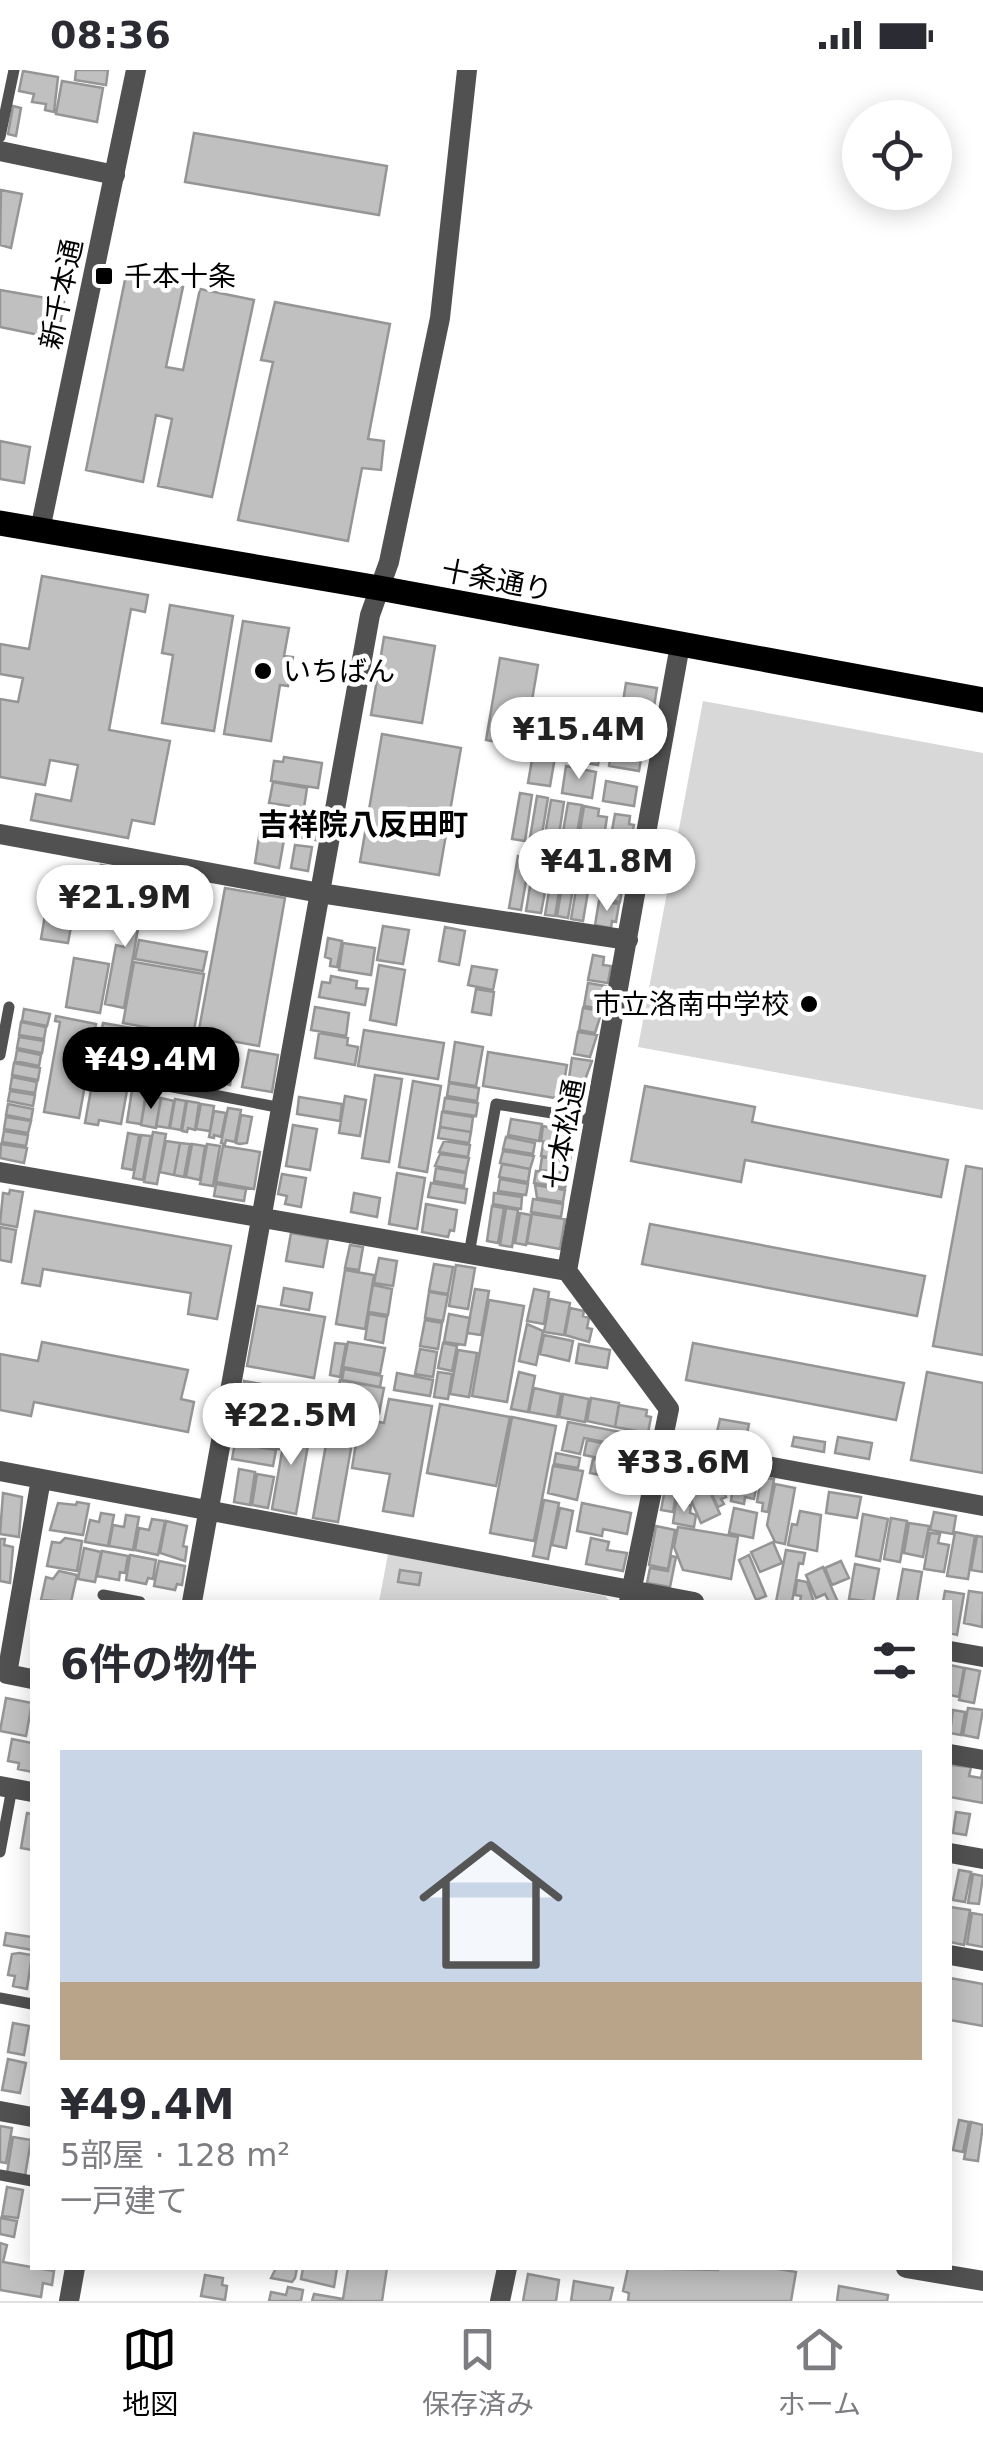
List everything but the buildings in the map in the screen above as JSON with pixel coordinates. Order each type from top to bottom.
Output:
[{"type":"main road","name":"十条通り","points":[[0,523],[379,588],[983,700]]},
{"type":"street","name":"新千本通","points":[[40,530],[136,70]]},
{"type":"street","points":[[192,1600],[370,615],[388,562],[440,318],[468,70]]},
{"type":"street","points":[[0,151],[115,175]]},
{"type":"street","name":"七本松通","points":[[566,1271],[680,644]]},
{"type":"street","points":[[0,834],[320,893],[628,940]]},
{"type":"street","points":[[0,1172],[566,1271],[669,1409],[630,1596]]},
{"type":"street","points":[[663,1447],[983,1506]]},
{"type":"street","points":[[0,1471],[630,1596],[673,1600]]},
{"type":"street","points":[[30,1679],[7,1674],[41,1479]]},
{"type":"street","points":[[952,1650],[983,1657]]},
{"type":"street","points":[[952,1754],[983,1760]]},
{"type":"street","points":[[952,1853],[983,1859]]},
{"type":"street","points":[[952,1955],[983,1961]]},
{"type":"street","points":[[0,2111],[30,2117]]},
{"type":"street","points":[[70,2301],[75,2270]]},
{"type":"street","points":[[500,2301],[506,2270]]},
{"type":"street","points":[[919,2270],[983,2280]]},
{"type":"lane","points":[[0,137],[14,70]]},
{"type":"lane","points":[[0,1055],[9,1006]]},
{"type":"lane","points":[[147,1082],[282,1108]]},
{"type":"lane","points":[[469,1254],[496,1104],[594,1120]]},
{"type":"lane","points":[[103,1595],[129,1600]]},
{"type":"lane","points":[[0,1852],[15,1789]]},
{"type":"lane","points":[[0,1998],[30,2004]]},
{"type":"lane","points":[[0,2175],[30,2181]]},
{"type":"shaded area","points":[[703,701],[983,753],[983,1110],[638,1047]]},
{"type":"shaded area","points":[[388,1554],[605,1596],[609,1600],[379,1600]]},
{"type":"place","name":"千本十条","points":[[104,276]]},
{"type":"place","name":"いちばん","points":[[263,671]]},
{"type":"place","name":"市立洛南中学校","points":[[809,1004]]},
{"type":"district","name":"吉祥院八反田町","points":[[363,825]]}]
